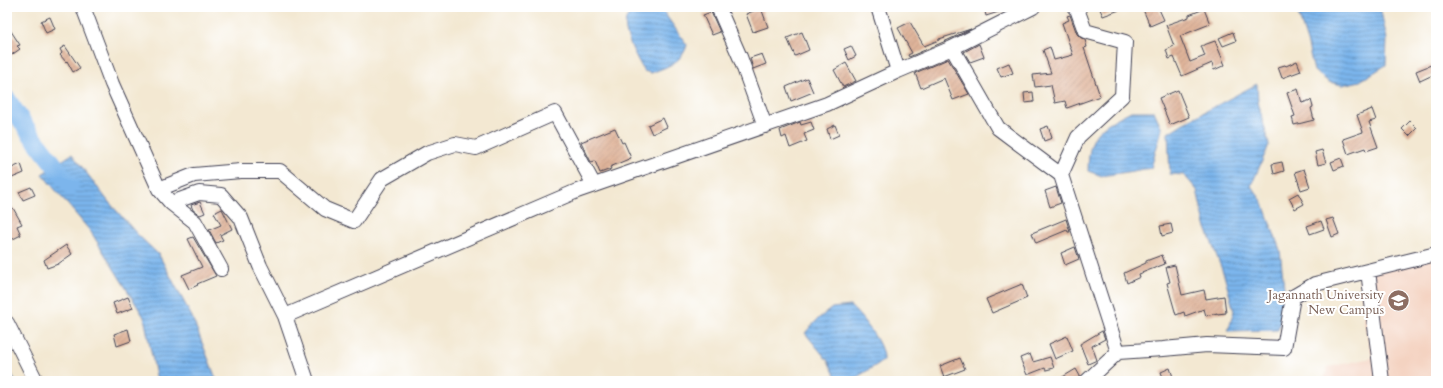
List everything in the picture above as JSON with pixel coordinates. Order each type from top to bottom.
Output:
[{"type":"street","points":[[83,7],[112,84],[159,189],[171,203],[195,222],[221,269]]},
{"type":"street","points":[[718,7],[740,57],[765,126]]},
{"type":"street","points":[[878,7],[898,71]]},
{"type":"street","points":[[285,316],[577,191],[827,104],[952,48],[1034,7]]},
{"type":"street","points":[[1061,175],[1078,137],[1122,96],[1125,42],[1085,30],[1077,9],[1074,7]]},
{"type":"street","points":[[952,48],[998,128],[1061,175],[1118,352]]},
{"type":"street","points":[[159,189],[194,175],[241,171],[280,171],[325,209],[354,221],[382,178],[427,153],[455,144],[476,148],[555,113],[594,185]]},
{"type":"street","points":[[171,203],[199,193],[221,195],[241,218],[260,266],[285,316],[307,381]]},
{"type":"street","points":[[1087,381],[1118,352],[1163,350],[1207,345],[1284,348],[1293,297],[1315,284],[1436,254]]},
{"type":"street","points":[[1368,271],[1382,381]]},
{"type":"street","points":[[7,323],[36,381]]},
{"type":"shaded area","name":"Jagannath University New Campus","points":[[1436,246],[1436,381],[1323,381],[1328,367],[1372,358],[1364,323],[1359,278]]},
{"type":"water","points":[[644,7],[660,7],[687,45],[685,51],[673,64],[651,73],[644,71],[638,60],[628,39],[625,25],[626,19],[631,12]]},
{"type":"water","points":[[1296,7],[1380,7],[1387,39],[1386,65],[1360,81],[1342,85],[1329,82],[1314,71],[1308,45]]},
{"type":"water","points":[[1257,84],[1258,102],[1269,145],[1251,186],[1262,201],[1280,250],[1285,297],[1278,330],[1228,331],[1234,311],[1224,275],[1205,225],[1197,190],[1184,175],[1170,174],[1168,133]]},
{"type":"water","points":[[1131,111],[1154,111],[1162,129],[1151,168],[1102,176],[1088,171],[1090,148],[1093,139],[1103,127]]},
{"type":"water","points":[[72,154],[108,201],[137,234],[159,255],[192,317],[217,381],[157,381],[144,317],[91,232],[42,174]]},
{"type":"water","points":[[850,306],[864,320],[873,334],[880,347],[883,361],[857,377],[843,380],[835,375],[828,361],[805,333],[818,319],[832,308]]},
{"type":"water","points":[[7,364],[15,381],[7,381]]},
{"type":"building","points":[[984,7],[1008,7],[1008,9],[986,16]]},
{"type":"building","points":[[1099,7],[1125,7],[1125,8],[1103,16]]},
{"type":"building","points":[[1142,7],[1158,7],[1164,20],[1150,26]]},
{"type":"building","points":[[761,8],[768,27],[753,32],[746,14]]},
{"type":"building","points":[[1204,9],[1210,24],[1180,36],[1190,62],[1205,56],[1201,46],[1215,41],[1225,65],[1214,70],[1212,63],[1182,76],[1174,57],[1169,59],[1166,50],[1174,46],[1166,25],[1189,17],[1189,15]]},
{"type":"building","points":[[711,12],[720,32],[712,35],[703,15]]},
{"type":"building","points":[[1070,15],[1077,34],[1085,40],[1087,47],[1084,48],[1100,96],[1067,108],[1065,101],[1055,103],[1051,85],[1035,87],[1033,75],[1051,73],[1043,50],[1050,47],[1054,60],[1073,55],[1062,23],[1069,20],[1067,16]]},
{"type":"building","points":[[50,17],[55,29],[46,33],[41,21]]},
{"type":"building","points":[[910,22],[924,46],[939,39],[971,29],[909,57],[908,55],[912,53],[898,28]]},
{"type":"building","points":[[7,25],[20,45],[17,46],[20,49],[7,58]]},
{"type":"building","points":[[802,32],[809,50],[795,56],[787,38]]},
{"type":"building","points":[[1233,32],[1236,41],[1223,46],[1219,38]]},
{"type":"building","points":[[979,44],[984,57],[970,62],[964,52]]},
{"type":"building","points":[[65,46],[80,68],[73,72],[67,61],[66,62],[60,55],[62,53],[60,49]]},
{"type":"building","points":[[851,46],[856,56],[849,60],[844,49]]},
{"type":"building","points":[[762,54],[766,64],[753,69],[750,58]]},
{"type":"building","points":[[948,59],[969,94],[953,100],[944,78],[921,88],[915,73]]},
{"type":"building","points":[[1297,61],[1301,71],[1282,78],[1278,67],[1286,66]]},
{"type":"building","points":[[846,63],[856,81],[843,87],[834,70]]},
{"type":"building","points":[[1009,63],[1013,73],[1001,77],[997,68]]},
{"type":"building","points":[[1431,65],[1435,74],[1420,81],[1416,71]]},
{"type":"building","points":[[807,78],[813,92],[791,101],[786,87]]},
{"type":"building","points":[[1298,89],[1302,103],[1311,100],[1314,120],[1294,125],[1292,117],[1295,116],[1287,93]]},
{"type":"building","points":[[1178,90],[1189,117],[1170,125],[1159,98]]},
{"type":"building","points":[[1033,92],[1034,102],[1025,103],[1024,93]]},
{"type":"building","points":[[1372,109],[1376,120],[1369,122],[1378,147],[1366,151],[1365,148],[1348,154],[1343,139],[1363,132],[1357,115]]},
{"type":"building","points":[[663,118],[667,127],[652,134],[648,125]]},
{"type":"building","points":[[1410,121],[1417,128],[1409,136],[1402,129]]},
{"type":"building","points":[[800,122],[801,125],[811,122],[814,130],[804,134],[807,141],[790,148],[786,136],[782,138],[780,130]]},
{"type":"building","points":[[835,125],[839,135],[830,139],[827,129]]},
{"type":"building","points":[[1048,126],[1052,138],[1044,141],[1040,129]]},
{"type":"building","points":[[615,128],[622,143],[624,142],[631,158],[600,173],[595,161],[591,162],[581,142]]},
{"type":"building","points":[[1322,150],[1326,163],[1318,165],[1315,152]]},
{"type":"building","points":[[1341,158],[1344,166],[1334,170],[1331,162]]},
{"type":"building","points":[[1282,162],[1284,171],[1274,174],[1272,164]]},
{"type":"building","points":[[21,164],[24,173],[7,180],[7,170]]},
{"type":"building","points":[[1304,169],[1310,187],[1301,190],[1295,172]]},
{"type":"building","points":[[31,187],[35,195],[23,200],[19,192]]},
{"type":"building","points":[[1056,187],[1061,203],[1050,207],[1045,191]]},
{"type":"building","points":[[1298,193],[1304,204],[1295,209],[1289,198]]},
{"type":"building","points":[[200,202],[205,213],[200,215],[193,210],[191,205]]},
{"type":"building","points":[[13,208],[22,224],[17,226],[21,235],[7,242],[7,211]]},
{"type":"building","points":[[222,209],[232,229],[220,235],[223,240],[216,243],[209,230],[221,225],[214,213]]},
{"type":"building","points":[[1333,218],[1339,234],[1332,237],[1326,220]]},
{"type":"building","points":[[1066,219],[1070,232],[1067,230],[1036,243],[1032,233]]},
{"type":"building","points":[[1321,221],[1324,229],[1310,234],[1307,226]]},
{"type":"building","points":[[1171,224],[1173,233],[1162,236],[1160,226]]},
{"type":"building","points":[[193,237],[216,276],[189,289],[182,275],[202,267],[188,239]]},
{"type":"building","points":[[66,245],[72,254],[58,264],[47,268],[44,260]]},
{"type":"building","points":[[1075,247],[1079,259],[1065,265],[1061,253]]},
{"type":"building","points":[[1162,255],[1165,264],[1139,274],[1140,277],[1127,283],[1124,273],[1146,263],[1146,261]]},
{"type":"building","points":[[1175,265],[1182,295],[1204,290],[1206,299],[1224,296],[1226,313],[1217,313],[1206,316],[1204,309],[1185,316],[1184,312],[1176,315],[1167,283],[1170,282],[1166,267]]},
{"type":"building","points":[[1022,284],[1027,298],[992,313],[986,299]]},
{"type":"building","points":[[128,297],[133,308],[117,314],[113,303]]},
{"type":"building","points":[[128,329],[131,341],[117,346],[114,334]]},
{"type":"building","points":[[1102,331],[1105,339],[1092,346],[1097,360],[1088,364],[1080,344]]},
{"type":"building","points":[[1067,336],[1073,351],[1055,359],[1049,344]]},
{"type":"building","points":[[1030,354],[1033,362],[1050,357],[1054,368],[1046,370],[1045,368],[1027,375],[1020,358]]},
{"type":"building","points":[[960,358],[965,369],[944,377],[940,366]]},
{"type":"building","points":[[1170,368],[1173,377],[1164,380],[1161,372]]},
{"type":"building","points":[[1076,369],[1080,376],[1076,381],[1056,381]]},
{"type":"waterway","points":[[7,99],[29,132],[70,185]]},
{"type":"place","name":"Jagannath University New Campus","points":[[1399,301]]}]
